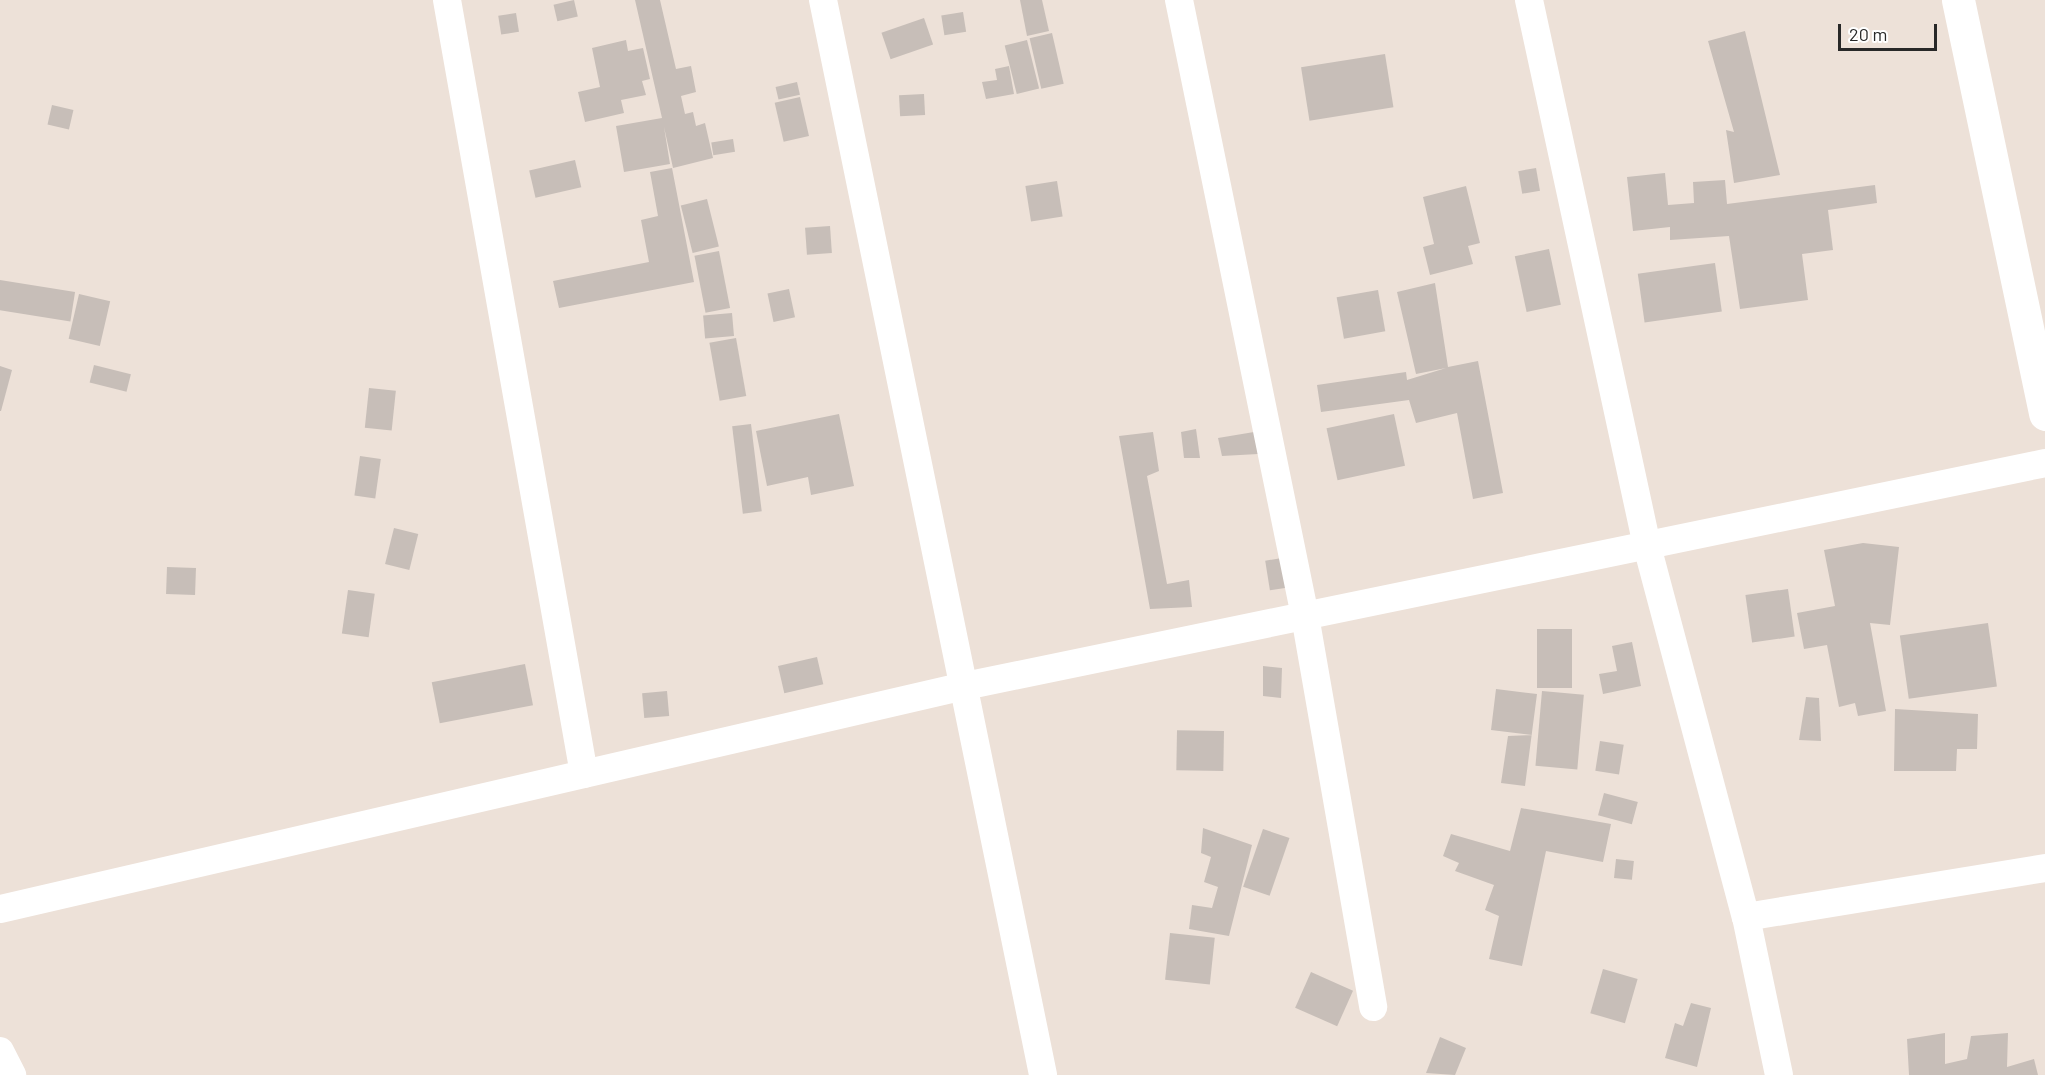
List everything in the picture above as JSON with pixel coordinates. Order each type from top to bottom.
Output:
[{"type":"street","points":[[447,0],[584,774]]},
{"type":"street","points":[[823,0],[960,687],[1043,1075]]},
{"type":"street","points":[[1179,0],[1305,616],[1373,1007]]},
{"type":"street","points":[[1529,0],[1647,546],[1746,917],[1779,1075]]},
{"type":"street","points":[[1958,0],[2045,414]]},
{"type":"street","points":[[0,909],[960,687],[2045,463]]},
{"type":"street","points":[[1746,917],[2045,868]]},
{"type":"street","points":[[0,1051],[12,1075]]},
{"type":"building","points":[[574,0],[578,17],[557,21],[554,5]]},
{"type":"building","points":[[635,0],[660,0],[676,69],[691,66],[696,92],[681,96],[685,114],[693,112],[696,126],[705,123],[713,158],[673,168],[664,127],[670,164],[624,172],[616,126],[662,118]]},
{"type":"building","points":[[1020,0],[1042,0],[1049,31],[1027,36]]},
{"type":"building","points":[[963,12],[966,32],[944,35],[941,15]]},
{"type":"building","points":[[516,13],[519,32],[501,35],[498,16]]},
{"type":"building","points":[[924,18],[933,44],[891,59],[881,33]]},
{"type":"building","points":[[1745,31],[1780,175],[1734,183],[1726,130],[1734,132],[1708,41]]},
{"type":"building","points":[[1052,33],[1064,84],[1041,89],[1030,38]]},
{"type":"building","points":[[626,40],[628,51],[643,48],[650,79],[642,81],[646,95],[621,100],[624,113],[585,122],[578,92],[600,87],[592,48]]},
{"type":"building","points":[[1027,40],[1039,89],[1017,94],[1005,46]]},
{"type":"building","points":[[1385,54],[1393,107],[1309,121],[1301,67]]},
{"type":"building","points":[[1009,66],[1014,94],[986,99],[982,82],[997,80],[995,69]]},
{"type":"building","points":[[797,82],[800,95],[778,100],[776,87]]},
{"type":"building","points":[[924,94],[925,115],[900,116],[899,95]]},
{"type":"building","points":[[800,97],[809,136],[784,142],[775,103]]},
{"type":"building","points":[[52,105],[73,110],[69,129],[48,124]]},
{"type":"building","points":[[733,139],[735,152],[713,155],[711,142]]},
{"type":"building","points":[[575,160],[581,187],[536,198],[529,171]]},
{"type":"building","points":[[672,168],[694,282],[559,308],[553,281],[649,262],[641,220],[658,216],[650,172]]},
{"type":"building","points":[[1536,168],[1540,191],[1522,194],[1518,171]]},
{"type":"building","points":[[1665,173],[1668,205],[1694,203],[1693,182],[1725,180],[1727,204],[1875,185],[1877,203],[1828,210],[1833,250],[1802,254],[1808,300],[1740,309],[1729,236],[1670,240],[1670,227],[1633,231],[1627,177]]},
{"type":"building","points":[[1057,181],[1063,217],[1031,222],[1025,186]]},
{"type":"building","points":[[1466,186],[1480,243],[1468,246],[1473,264],[1430,275],[1423,247],[1434,244],[1423,197]]},
{"type":"building","points":[[707,199],[719,247],[693,253],[681,206]]},
{"type":"building","points":[[830,226],[832,253],[807,255],[805,228]]},
{"type":"building","points":[[1549,249],[1561,305],[1527,312],[1515,256]]},
{"type":"building","points":[[719,251],[730,308],[706,313],[694,256]]},
{"type":"building","points":[[1715,263],[1722,312],[1645,322],[1638,274]]},
{"type":"building","points":[[0,280],[75,292],[70,322],[0,310]]},
{"type":"building","points":[[1435,283],[1448,367],[1478,361],[1503,493],[1473,499],[1457,413],[1416,423],[1409,400],[1321,412],[1317,385],[1406,372],[1407,380],[1446,368],[1416,374],[1397,292]]},
{"type":"building","points":[[789,289],[795,317],[774,322],[767,294]]},
{"type":"building","points":[[1378,290],[1385,331],[1344,339],[1337,297]]},
{"type":"building","points":[[79,294],[110,301],[100,346],[69,339]]},
{"type":"building","points":[[732,313],[734,336],[705,338],[703,316]]},
{"type":"building","points":[[736,338],[746,396],[720,401],[709,343]]},
{"type":"building","points":[[94,365],[131,374],[127,392],[90,382]]},
{"type":"building","points":[[0,366],[12,370],[1,411],[0,411]]},
{"type":"building","points":[[369,388],[396,391],[392,431],[365,428]]},
{"type":"building","points":[[839,414],[854,486],[811,495],[808,477],[767,486],[756,431]]},
{"type":"building","points":[[1394,414],[1405,466],[1338,480],[1327,428]]},
{"type":"building","points":[[751,424],[762,511],[743,514],[732,426]]},
{"type":"building","points":[[1196,429],[1200,458],[1184,458],[1181,432]]},
{"type":"building","points":[[1153,432],[1159,471],[1147,476],[1167,584],[1189,580],[1192,607],[1150,609],[1119,436]]},
{"type":"building","points":[[1254,432],[1258,454],[1222,456],[1218,438]]},
{"type":"building","points":[[360,456],[381,459],[375,499],[354,496]]},
{"type":"building","points":[[394,528],[418,534],[409,570],[385,564]]},
{"type":"building","points":[[1863,543],[1899,547],[1890,625],[1870,623],[1886,711],[1858,716],[1855,703],[1839,707],[1827,645],[1804,649],[1797,613],[1835,606],[1824,550]]},
{"type":"building","points":[[1282,558],[1287,588],[1270,590],[1265,561]]},
{"type":"building","points":[[167,567],[196,568],[195,595],[166,594]]},
{"type":"building","points":[[1788,589],[1795,637],[1752,643],[1745,595]]},
{"type":"building","points":[[348,590],[375,594],[369,637],[342,634]]},
{"type":"building","points":[[1988,623],[1997,686],[1909,699],[1900,635]]},
{"type":"building","points":[[1537,629],[1572,629],[1572,688],[1537,688]]},
{"type":"building","points":[[1632,642],[1641,686],[1603,694],[1599,674],[1617,671],[1612,646]]},
{"type":"building","points":[[817,657],[823,684],[784,693],[778,666]]},
{"type":"building","points":[[525,664],[533,705],[440,723],[432,682]]},
{"type":"building","points":[[1263,666],[1282,668],[1281,698],[1263,696]]},
{"type":"building","points":[[1496,689],[1537,694],[1532,735],[1491,730]]},
{"type":"building","points":[[667,691],[669,716],[644,718],[642,693]]},
{"type":"building","points":[[1542,691],[1584,695],[1577,769],[1535,766]]},
{"type":"building","points":[[1806,697],[1819,698],[1821,741],[1799,740]]},
{"type":"building","points":[[1895,709],[1978,714],[1977,749],[1957,749],[1956,771],[1894,771]]},
{"type":"building","points":[[1177,730],[1224,731],[1223,771],[1176,770]]},
{"type":"building","points":[[1532,735],[1525,786],[1501,783],[1508,736]]},
{"type":"building","points":[[1600,741],[1624,745],[1619,774],[1595,771]]},
{"type":"building","points":[[1604,793],[1638,802],[1632,824],[1598,815]]},
{"type":"building","points":[[1521,808],[1611,824],[1603,862],[1546,851],[1522,966],[1489,959],[1499,916],[1485,910],[1494,885],[1455,871],[1459,863],[1443,856],[1451,834],[1510,851]]},
{"type":"building","points":[[1203,828],[1252,845],[1229,936],[1189,929],[1192,905],[1212,908],[1218,887],[1204,882],[1211,857],[1201,853]]},
{"type":"building","points":[[1263,829],[1289,838],[1270,896],[1243,887]]},
{"type":"building","points":[[1616,859],[1634,861],[1632,880],[1614,878]]},
{"type":"building","points":[[1170,933],[1215,938],[1210,984],[1165,980]]},
{"type":"building","points":[[1603,969],[1638,979],[1625,1023],[1590,1013]]},
{"type":"building","points":[[1311,972],[1353,991],[1337,1026],[1295,1008]]},
{"type":"building","points":[[1691,1003],[1711,1008],[1697,1067],[1665,1058],[1675,1023],[1683,1026]]},
{"type":"building","points":[[1945,1033],[1945,1064],[1967,1059],[1971,1036],[2008,1033],[2007,1067],[2034,1059],[2038,1075],[1909,1075],[1907,1039]]},
{"type":"building","points":[[1440,1037],[1466,1048],[1455,1075],[1426,1073]]}]
